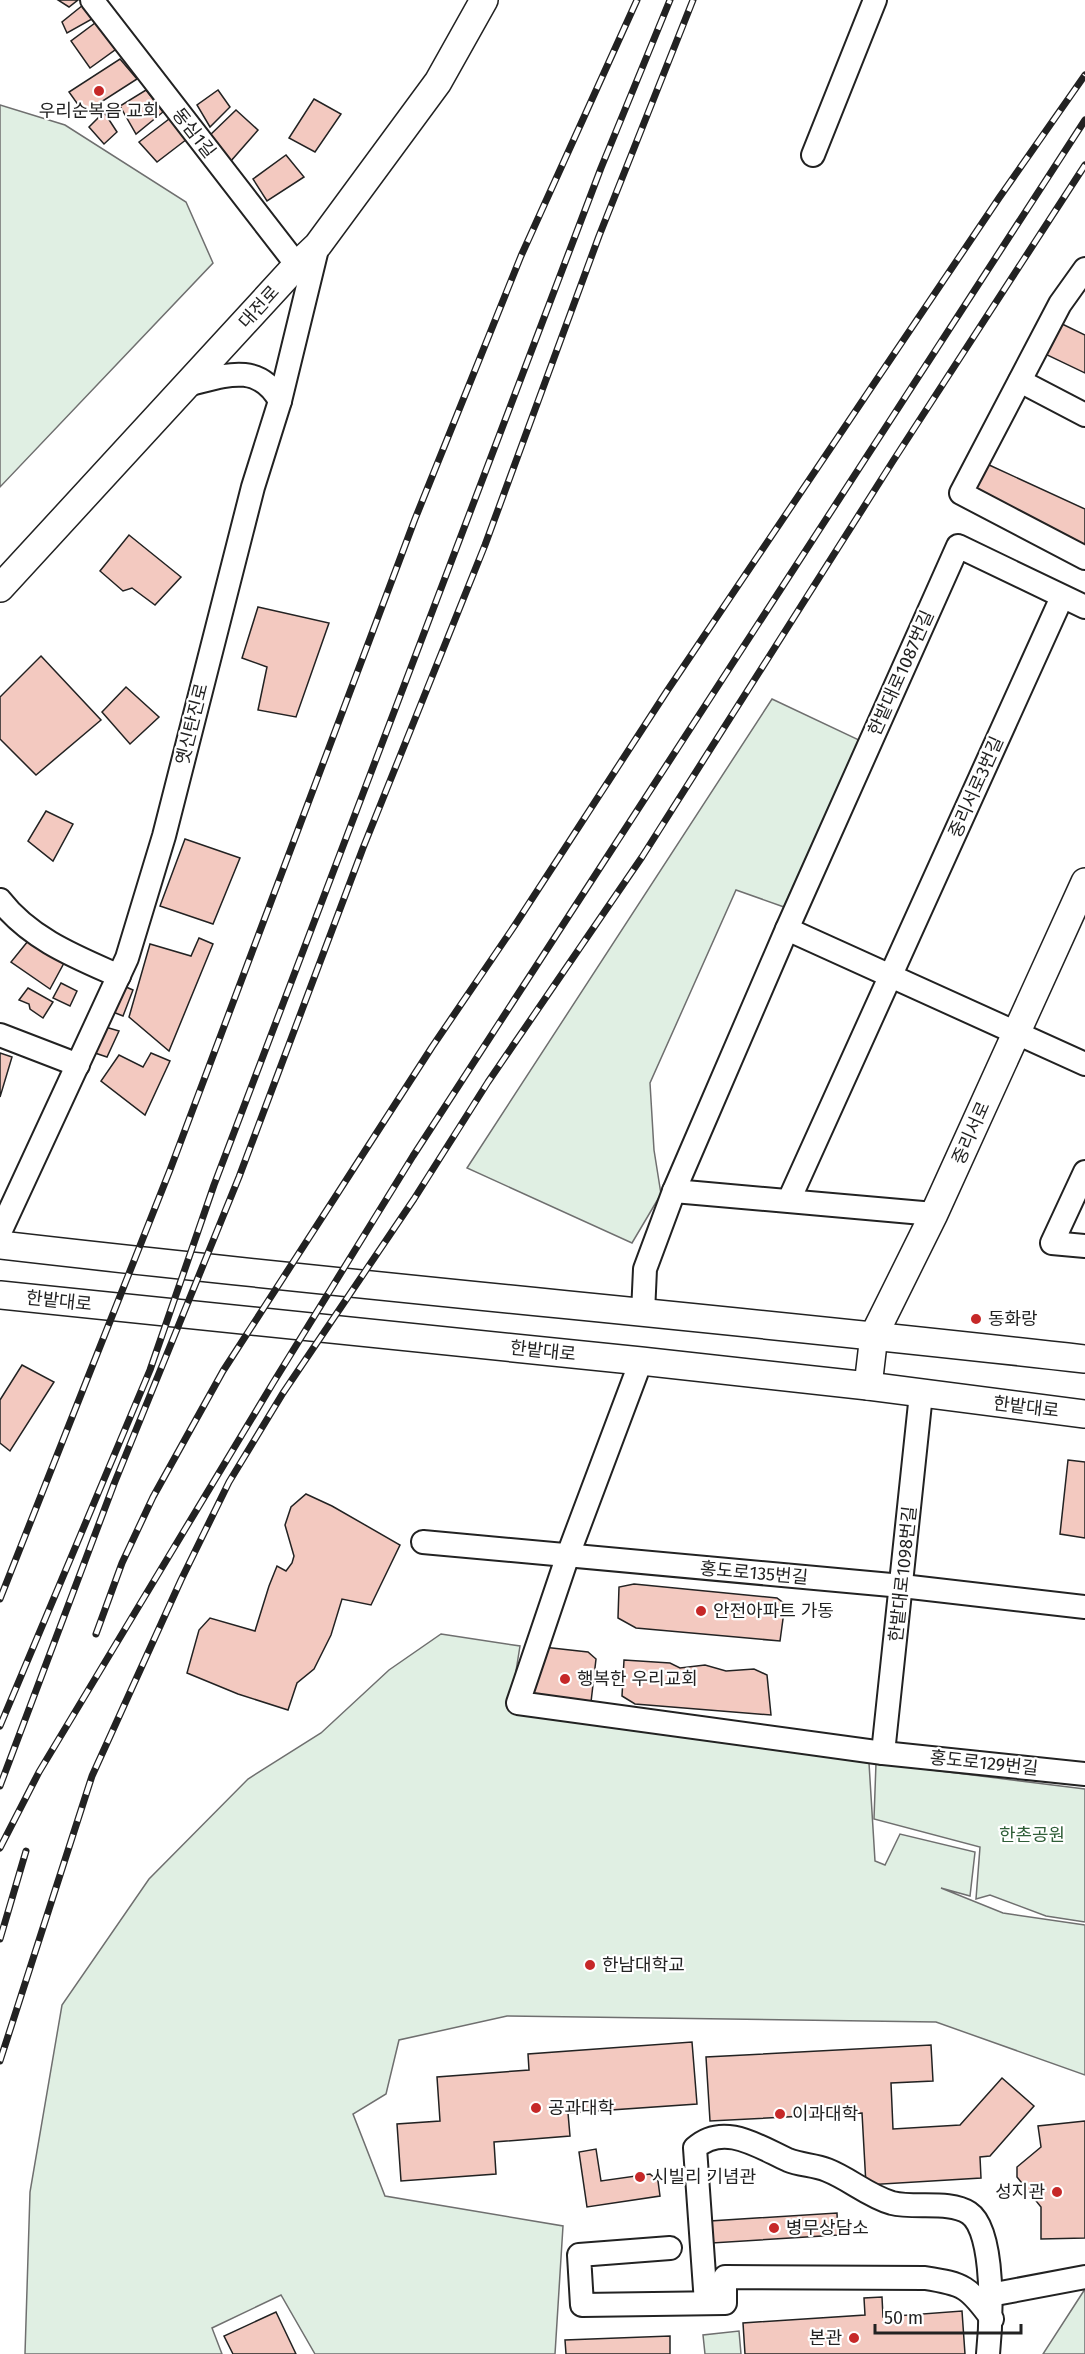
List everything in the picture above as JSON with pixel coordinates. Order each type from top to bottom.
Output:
[{"type":"main road","name":"대전로","points":[[0,588],[297,265],[318,245],[438,82],[476,2]]},
{"type":"main road","name":"중리서로","points":[[868,1386],[874,1335],[934,1214],[1085,882]]},
{"type":"main road","points":[[0,1245],[874,1335],[1085,1359]]},
{"type":"main road","name":"한밭대로","points":[[0,1295],[641,1361],[868,1386],[1085,1414]]},
{"type":"street","name":"동심1길","points":[[92,0],[297,265]]},
{"type":"street","points":[[813,155],[875,0]]},
{"type":"street","name":"옛신탄진로","points":[[0,1232],[127,958],[164,836],[253,487],[280,401],[318,245]]},
{"type":"street","points":[[1085,269],[1060,304],[961,493],[1085,558]]},
{"type":"street","points":[[187,385],[235,374],[255,376],[272,387],[280,401]]},
{"type":"street","points":[[1020,381],[1085,415]]},
{"type":"street","name":"한밭대로1087번길","points":[[643,1313],[645,1269],[674,1191],[787,929],[958,546],[1085,608]]},
{"type":"street","name":"중리서로3번길","points":[[789,1200],[1062,597]]},
{"type":"street","points":[[0,900],[26,927],[51,944],[119,976]]},
{"type":"street","points":[[787,929],[1085,1064]]},
{"type":"street","points":[[0,1035],[78,1065]]},
{"type":"street","points":[[1085,1172],[1052,1243],[1085,1246]]},
{"type":"street","points":[[674,1191],[934,1214]]},
{"type":"street","points":[[568,1555],[641,1361]]},
{"type":"street","name":"한밭대로1098번길","points":[[883,1753],[921,1394]]},
{"type":"street","name":"홍도로135번길","points":[[423,1542],[902,1586],[1085,1607]]},
{"type":"street","name":"홍도로129번길","points":[[568,1555],[518,1703],[883,1753],[1085,1774]]},
{"type":"street","points":[[706,2303],[696,2148],[704,2140],[718,2137],[747,2139],[790,2161],[827,2170],[877,2198],[896,2204],[946,2207],[969,2213],[980,2227],[989,2266],[992,2319],[988,2354]]},
{"type":"street","points":[[670,2248],[579,2255],[582,2305],[725,2303],[725,2277],[925,2278],[955,2282],[974,2294],[992,2319]]},
{"type":"street","points":[[990,2295],[1085,2277]]},
{"type":"green space","points":[[0,105],[65,125],[186,202],[213,263],[0,487]]},
{"type":"green space","points":[[772,699],[859,740],[784,907],[736,890],[650,1083],[654,1150],[661,1194],[632,1243],[467,1168]]},
{"type":"green space","name":"한남대학교","points":[[441,1634],[520,1646],[510,1708],[869,1763],[875,1861],[885,1865],[900,1834],[975,1852],[970,1896],[941,1888],[1003,1913],[1085,1925],[1085,2075],[936,2022],[507,2016],[399,2040],[386,2094],[353,2114],[385,2196],[563,2226],[555,2354],[315,2354],[281,2295],[212,2328],[222,2354],[25,2354],[30,2192],[62,2005],[149,1879],[248,1779],[321,1733],[389,1670]]},
{"type":"green space","name":"한촌공원","points":[[876,1763],[1085,1789],[1085,1922],[1046,1916],[990,1895],[976,1899],[980,1847],[874,1819]]},
{"type":"green space","points":[[1085,2289],[1085,2354],[1043,2354]]},
{"type":"green space","points":[[739,2331],[741,2354],[705,2354],[703,2335]]},
{"type":"building","points":[[58,0],[78,0],[69,7]]},
{"type":"building","points":[[83,5],[92,19],[67,33],[62,22]]},
{"type":"building","points":[[99,20],[119,47],[90,68],[71,41]]},
{"type":"building","points":[[120,59],[137,79],[84,113],[69,92]]},
{"type":"building","points":[[146,90],[163,112],[136,134],[120,106]]},
{"type":"building","points":[[218,90],[230,107],[210,127],[197,105]]},
{"type":"building","points":[[314,99],[341,114],[315,152],[289,138]]},
{"type":"building","points":[[236,110],[258,130],[230,162],[208,137]]},
{"type":"building","points":[[104,112],[117,132],[104,144],[89,127]]},
{"type":"building","points":[[173,116],[191,136],[157,162],[139,142]]},
{"type":"building","points":[[286,155],[304,177],[267,201],[253,179]]},
{"type":"building","points":[[1058,322],[1085,335],[1085,373],[1043,353]]},
{"type":"building","points":[[987,464],[1085,509],[1085,547],[973,495]]},
{"type":"building","points":[[129,535],[181,577],[155,605],[132,588],[123,591],[100,571]]},
{"type":"building","points":[[258,607],[329,623],[296,717],[258,710],[267,667],[242,658]]},
{"type":"building","points":[[41,656],[101,720],[36,775],[0,739],[0,697]]},
{"type":"building","points":[[126,687],[159,717],[130,744],[102,712]]},
{"type":"building","points":[[46,811],[73,824],[53,861],[28,841]]},
{"type":"building","points":[[185,839],[240,858],[213,924],[160,906]]},
{"type":"building","points":[[199,938],[213,944],[169,1051],[129,1017],[150,944],[191,956]]},
{"type":"building","points":[[28,941],[64,963],[50,989],[11,962]]},
{"type":"building","points":[[61,983],[77,991],[70,1006],[53,998]]},
{"type":"building","points":[[119,984],[133,990],[123,1016],[108,1010]]},
{"type":"building","points":[[28,988],[53,1002],[43,1018],[30,1009],[29,1004],[19,1000]]},
{"type":"building","points":[[102,1026],[119,1031],[107,1057],[89,1051]]},
{"type":"building","points":[[0,1053],[12,1057],[0,1097]]},
{"type":"building","points":[[151,1053],[170,1061],[145,1115],[101,1081],[119,1055],[143,1067]]},
{"type":"building","points":[[22,1365],[54,1382],[10,1451],[0,1443],[0,1400]]},
{"type":"building","points":[[1068,1460],[1085,1462],[1085,1538],[1060,1534]]},
{"type":"building","points":[[306,1494],[332,1506],[400,1545],[371,1605],[342,1599],[331,1635],[314,1669],[297,1683],[288,1710],[238,1694],[187,1673],[199,1630],[210,1618],[255,1631],[277,1566],[286,1571],[292,1563],[294,1556],[285,1525],[291,1507]]},
{"type":"building","name":"안전아파트 가동","points":[[634,1584],[777,1598],[785,1604],[780,1641],[636,1628],[618,1618],[619,1587]]},
{"type":"building","name":"행복한 우리교회","points":[[543,1647],[588,1652],[596,1659],[591,1702],[538,1700],[531,1693]]},
{"type":"building","points":[[624,1660],[670,1663],[680,1668],[705,1665],[726,1671],[754,1669],[767,1675],[771,1715],[635,1704],[622,1696]]},
{"type":"building","name":"공과대학","points":[[692,2042],[697,2104],[568,2113],[570,2136],[494,2142],[496,2174],[401,2181],[397,2124],[440,2121],[437,2077],[529,2070],[528,2054]]},
{"type":"building","name":"이과대학","points":[[931,2045],[933,2081],[891,2083],[893,2129],[960,2125],[1002,2078],[1034,2106],[990,2156],[980,2157],[981,2178],[866,2185],[862,2113],[710,2121],[706,2057]]},
{"type":"building","name":"성지관","points":[[1085,2121],[1085,2238],[1041,2239],[1041,2207],[1017,2177],[1017,2167],[1041,2147],[1038,2126]]},
{"type":"building","name":"시빌리 기념관","points":[[596,2149],[601,2181],[650,2174],[658,2181],[660,2196],[587,2207],[579,2152]]},
{"type":"building","name":"병무상담소","points":[[837,2213],[838,2235],[712,2243],[710,2221]]},
{"type":"building","name":"본관","points":[[882,2297],[883,2317],[962,2311],[965,2354],[745,2354],[743,2323],[865,2315],[864,2298]]},
{"type":"building","points":[[276,2312],[296,2354],[233,2354],[224,2336]]},
{"type":"building","points":[[670,2336],[670,2354],[566,2354],[565,2340]]},
{"type":"railway","points":[[0,1599],[170,1170],[415,519],[521,256],[637,0]]},
{"type":"railway","points":[[0,1726],[150,1370],[214,1185],[601,168],[670,0]]},
{"type":"railway","points":[[0,1786],[114,1484],[239,1177],[363,848],[485,545],[599,236],[693,0]]},
{"type":"railway","points":[[96,1634],[122,1563],[153,1497],[223,1371],[432,1047],[515,925],[667,691],[999,198],[1085,75]]},
{"type":"railway","points":[[0,1848],[39,1772],[273,1383],[413,1156],[1085,120]]},
{"type":"railway","points":[[0,2061],[92,1776],[181,1580],[229,1482],[283,1393],[414,1199],[488,1082],[642,857],[893,461],[1085,165]]},
{"type":"railway","points":[[0,1939],[26,1851]]},
{"type":"place","name":"우리순복음 교회","points":[[99,91]]},
{"type":"place","name":"동화랑","points":[[976,1319]]},
{"type":"place","name":"안전아파트 가동","points":[[701,1611]]},
{"type":"place","name":"행복한 우리교회","points":[[565,1679]]},
{"type":"place","name":"한남대학교","points":[[590,1965]]},
{"type":"place","name":"공과대학","points":[[536,2108]]},
{"type":"place","name":"이과대학","points":[[780,2114]]},
{"type":"place","name":"시빌리 기념관","points":[[640,2177]]},
{"type":"place","name":"성지관","points":[[1057,2192]]},
{"type":"place","name":"병무상담소","points":[[774,2228]]},
{"type":"place","name":"본관","points":[[854,2338]]}]
